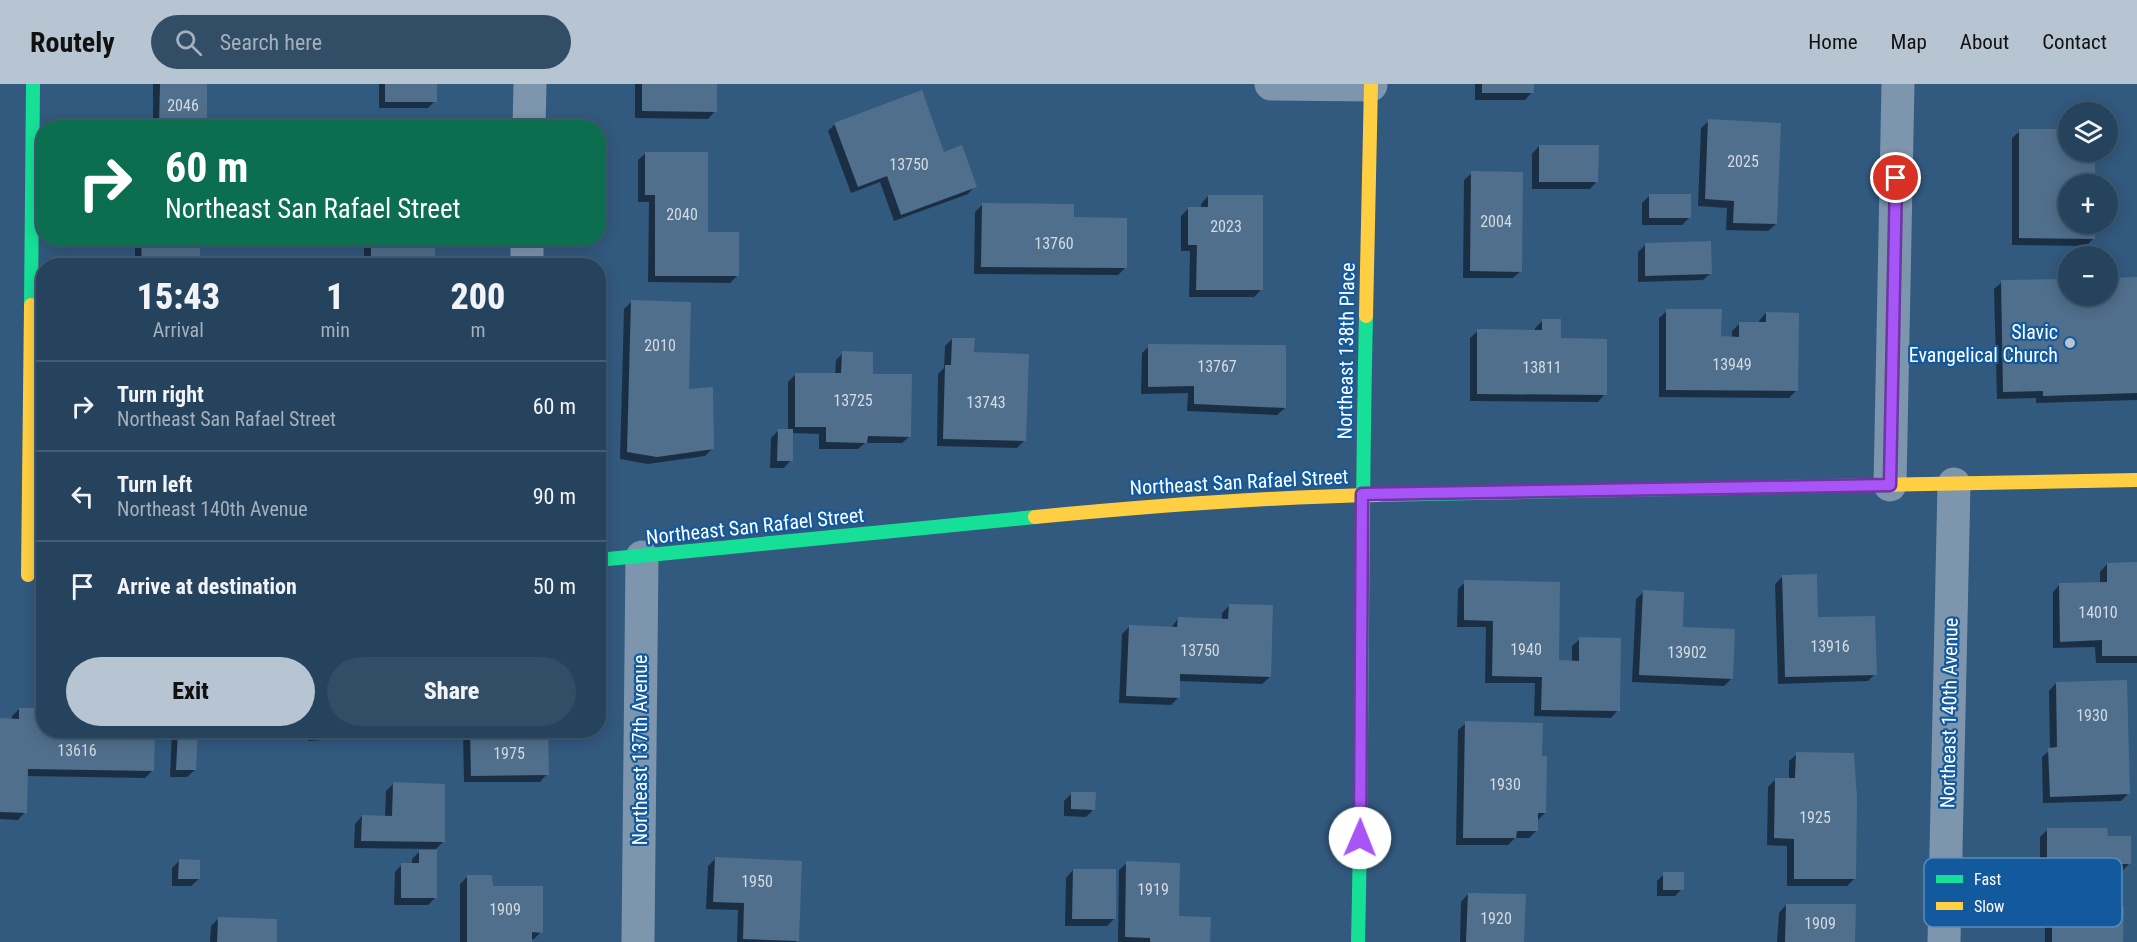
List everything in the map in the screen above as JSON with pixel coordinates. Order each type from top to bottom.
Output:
[{"type":"street","points":[[33,84],[23,576],[36,575]]},
{"type":"street","points":[[529,120],[530,84]]},
{"type":"street","points":[[1271,84],[1371,85]]},
{"type":"street","points":[[1890,485],[1898,84]]},
{"type":"street","name":"Northeast 138th Place","points":[[1358,942],[1361,818],[1362,494],[1371,85]]},
{"type":"street","name":"Northeast San Rafael Street","points":[[606,559],[1128,508],[1281,497],[2137,480]]},
{"type":"street","name":"Northeast 140th Avenue","points":[[1946,858],[1954,484]]},
{"type":"street","name":"Northeast 137th Avenue","points":[[638,942],[642,557]]},
{"type":"street","name":"Northeast 140th Avenue","points":[[1944,927],[1944,942]]},
{"type":"building","points":[[160,84],[207,84],[207,120],[159,120]]},
{"type":"building","points":[[385,84],[437,84],[437,102],[385,102]]},
{"type":"building","points":[[642,84],[717,84],[717,112],[642,111]]},
{"type":"building","points":[[1482,84],[1534,84],[1534,93],[1482,93]]},
{"type":"building","points":[[922,90],[944,152],[962,145],[977,187],[901,215],[887,176],[858,187],[834,123]]},
{"type":"building","points":[[1708,119],[1781,123],[1777,224],[1733,223],[1734,201],[1705,199]]},
{"type":"building","points":[[2019,129],[2058,129],[2058,162],[2095,162],[2095,174],[2058,174],[2058,234],[2095,234],[2095,239],[2019,238]]},
{"type":"building","points":[[1539,145],[1599,145],[1598,182],[1539,182]]},
{"type":"building","points":[[645,152],[708,152],[708,232],[739,232],[739,276],[655,276],[655,195],[645,195]]},
{"type":"building","points":[[1471,171],[1523,172],[1522,272],[1470,271]]},
{"type":"building","points":[[1649,194],[1691,194],[1691,218],[1649,218]]},
{"type":"building","points":[[1208,195],[1263,195],[1263,290],[1196,290],[1197,245],[1188,245],[1188,207],[1208,207]]},
{"type":"building","points":[[982,203],[1074,204],[1074,217],[1127,218],[1127,268],[981,267]]},
{"type":"building","points":[[1711,241],[1712,274],[1645,276],[1645,243]]},
{"type":"building","points":[[141,246],[200,246],[200,258],[142,258]]},
{"type":"building","points":[[371,246],[435,246],[435,258],[371,258]]},
{"type":"building","name":"Slavic Evangelical Church","points":[[2137,277],[2137,393],[2043,396],[2043,391],[2003,392],[2001,280],[2058,279],[2058,306],[2118,306],[2118,278]]},
{"type":"building","points":[[631,300],[691,302],[689,389],[713,387],[714,449],[657,457],[627,452]]},
{"type":"building","points":[[1666,309],[1722,309],[1721,336],[1739,337],[1739,322],[1766,322],[1766,312],[1799,313],[1798,391],[1666,390]]},
{"type":"building","points":[[1542,319],[1561,319],[1561,338],[1607,339],[1607,395],[1477,394],[1477,329],[1542,330]]},
{"type":"building","points":[[952,338],[975,338],[974,352],[1029,354],[1026,441],[943,439],[945,365],[951,365]]},
{"type":"building","points":[[1148,344],[1286,345],[1286,408],[1194,404],[1194,386],[1148,387]]},
{"type":"building","points":[[842,351],[873,352],[873,374],[912,374],[911,437],[868,436],[867,443],[826,442],[826,427],[795,427],[795,373],[841,373]]},
{"type":"building","points":[[778,429],[793,429],[793,461],[777,461]]},
{"type":"building","points":[[2137,562],[2137,656],[2102,656],[2102,640],[2060,642],[2059,583],[2107,582],[2107,563]]},
{"type":"building","points":[[1817,574],[1818,617],[1875,616],[1877,675],[1785,677],[1782,575]]},
{"type":"building","points":[[1464,580],[1560,582],[1559,660],[1579,661],[1579,637],[1621,638],[1620,711],[1541,710],[1542,677],[1492,676],[1493,621],[1464,620]]},
{"type":"building","points":[[1643,590],[1684,592],[1683,627],[1735,629],[1733,679],[1639,675]]},
{"type":"building","points":[[1229,604],[1273,605],[1271,677],[1180,674],[1180,698],[1126,696],[1129,625],[1177,627],[1178,617],[1228,619]]},
{"type":"building","points":[[2127,680],[2130,794],[2050,797],[2048,748],[2057,747],[2056,682]]},
{"type":"building","points":[[19,708],[36,708],[36,738],[155,738],[154,771],[28,769],[27,813],[0,812],[0,718],[19,719]]},
{"type":"building","points":[[1465,721],[1543,723],[1542,756],[1547,756],[1546,813],[1538,813],[1538,831],[1517,831],[1516,838],[1463,838]]},
{"type":"building","points":[[178,738],[198,738],[196,770],[176,770]]},
{"type":"building","points":[[470,738],[548,738],[549,775],[471,776]]},
{"type":"building","points":[[1796,752],[1854,753],[1857,797],[1856,879],[1794,879],[1794,839],[1774,838],[1775,778],[1795,778]]},
{"type":"building","points":[[393,782],[445,784],[445,842],[361,841],[362,815],[392,816]]},
{"type":"building","points":[[1071,792],[1096,792],[1095,810],[1071,809]]},
{"type":"building","points":[[2047,828],[2107,828],[2108,836],[2131,836],[2131,864],[2122,864],[2122,858],[2047,858]]},
{"type":"building","points":[[419,850],[437,850],[437,898],[401,898],[401,863],[419,863]]},
{"type":"building","points":[[715,857],[802,861],[799,941],[743,939],[744,903],[713,902]]},
{"type":"building","points":[[179,859],[200,860],[200,879],[178,879]]},
{"type":"building","points":[[1126,861],[1180,863],[1179,916],[1211,917],[1210,942],[1150,942],[1150,938],[1125,937]]},
{"type":"building","points":[[1073,869],[1116,869],[1116,919],[1072,919]]},
{"type":"building","points":[[1663,872],[1684,872],[1684,890],[1663,890]]},
{"type":"building","points":[[467,875],[492,875],[493,886],[543,886],[543,933],[532,932],[532,942],[467,942]]},
{"type":"building","points":[[1468,893],[1526,894],[1524,942],[1466,942]]},
{"type":"building","points":[[1786,904],[1856,904],[1855,942],[1785,942]]},
{"type":"building","points":[[2122,907],[2124,907],[2123,942],[2052,942],[2052,927],[2122,927]]},
{"type":"building","points":[[218,917],[277,919],[277,942],[217,942]]},
{"type":"traffic: fast","points":[[31,305],[33,84]]},
{"type":"traffic: fast","points":[[1358,942],[1366,316]]},
{"type":"traffic: fast","points":[[1378,495],[1873,485]]},
{"type":"traffic: fast","points":[[606,559],[1035,517]]},
{"type":"traffic: slow","points":[[1366,316],[1371,84]]},
{"type":"traffic: slow","points":[[28,575],[31,305]]},
{"type":"traffic: slow","points":[[1873,485],[2137,480]]},
{"type":"traffic: slow","points":[[1035,517],[1206,503],[1378,495]]},
{"type":"place","name":"Slavic Evangelical Church","points":[[2070,343]]},
{"type":"route","points":[[1360,838],[1362,494],[1890,485],[1896,178]]}]
